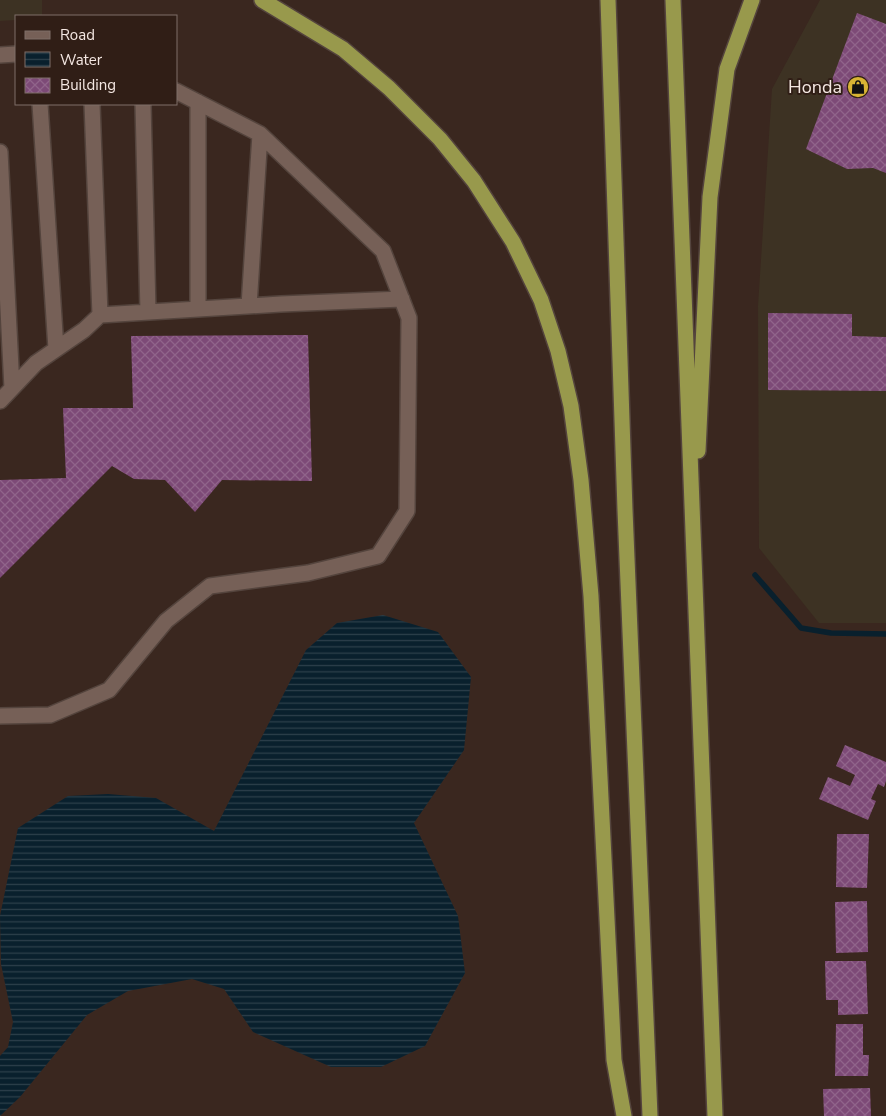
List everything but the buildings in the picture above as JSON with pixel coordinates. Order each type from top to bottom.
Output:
[{"type":"highway","points":[[262,0],[343,49],[389,88],[440,139],[474,181],[513,242],[541,300],[558,351],[571,406],[582,490],[591,596],[614,1060],[624,1116]]},
{"type":"highway","points":[[608,0],[625,500],[650,1116]]},
{"type":"highway","points":[[673,0],[715,1116]]},
{"type":"highway","points":[[693,552],[710,197],[727,69],[752,0]]},
{"type":"lane","points":[[0,55],[15,54]]},
{"type":"lane","points":[[0,716],[50,715],[109,690],[166,621],[210,586],[308,573],[378,556],[407,510],[409,318],[383,251],[260,134],[178,92]]},
{"type":"lane","points":[[198,102],[198,309]]},
{"type":"lane","points":[[40,105],[56,349]]},
{"type":"lane","points":[[92,105],[100,315]]},
{"type":"lane","points":[[143,105],[148,312]]},
{"type":"lane","points":[[249,306],[260,134]]},
{"type":"lane","points":[[0,152],[12,388]]},
{"type":"lane","points":[[0,401],[36,363],[84,330],[100,315],[402,299]]},
{"type":"shaded area","points":[[0,0],[42,0],[42,15],[15,15],[15,20],[0,21]]},
{"type":"shaded area","points":[[820,0],[886,0],[886,623],[819,623],[759,548],[758,306],[772,89]]},
{"type":"water","points":[[383,615],[438,632],[471,677],[464,750],[414,823],[458,916],[465,973],[425,1046],[381,1067],[331,1067],[253,1032],[224,989],[192,979],[128,991],[87,1015],[20,1097],[0,1116],[0,1056],[8,1047],[13,1022],[1,964],[0,916],[18,828],[68,796],[108,794],[156,798],[214,831],[306,650],[337,623]]},
{"type":"waterway","points":[[755,575],[801,628],[831,633],[886,634]]},
{"type":"place","name":"Honda","points":[[858,87]]}]
